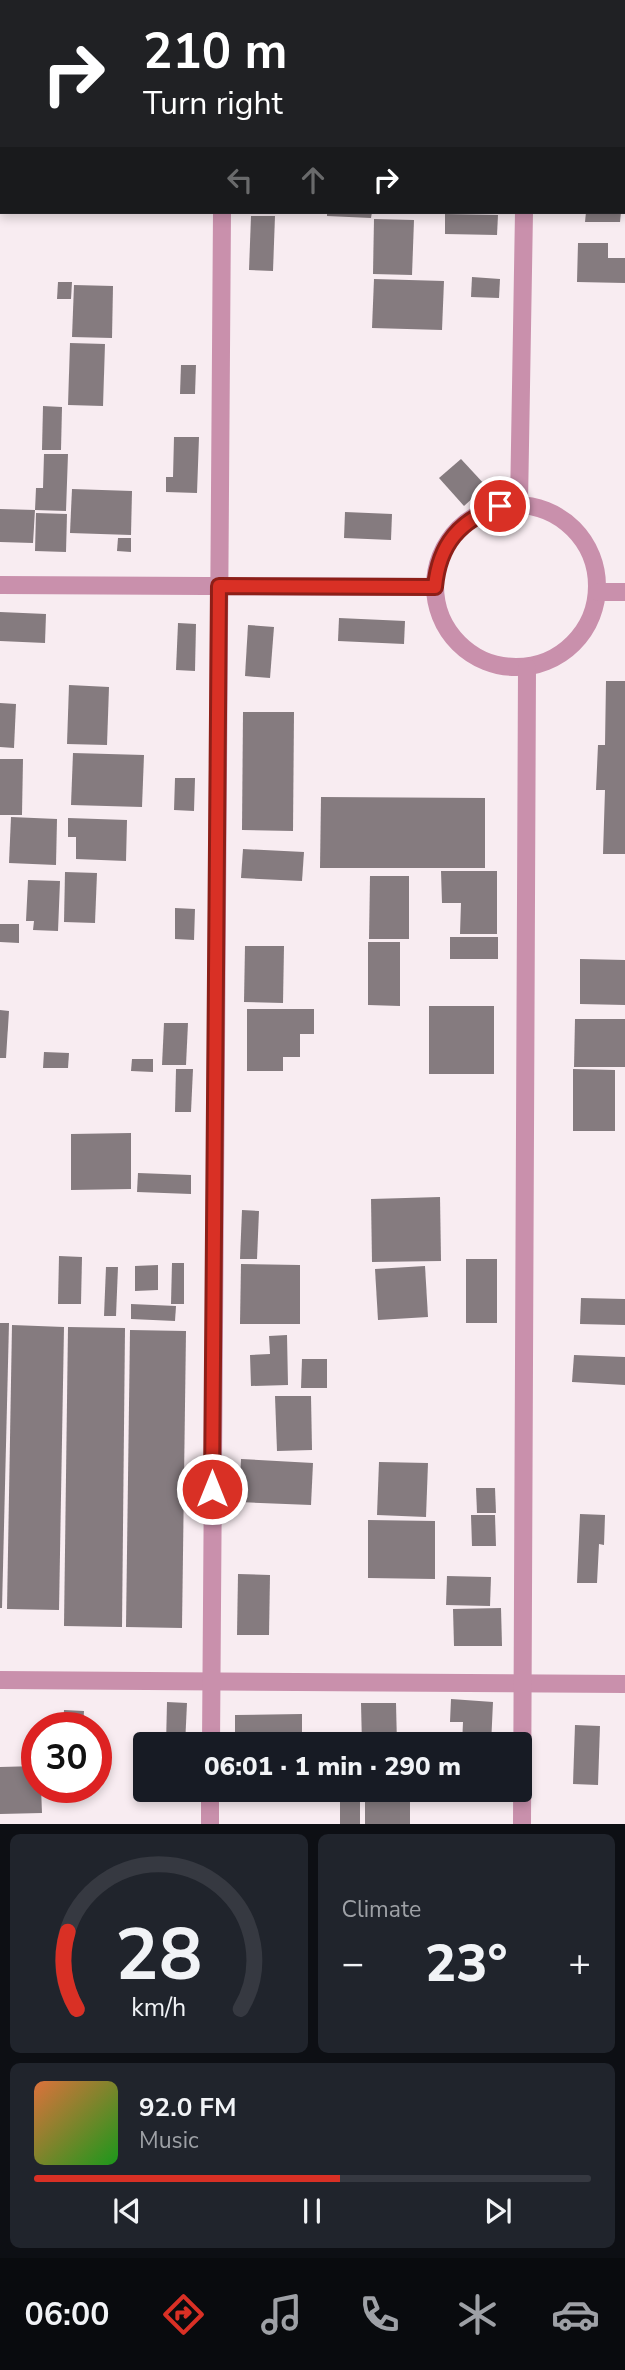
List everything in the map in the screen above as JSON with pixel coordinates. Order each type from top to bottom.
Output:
[{"type":"street","points":[[211,1732],[222,214]]},
{"type":"street","points":[[519,504],[524,214]]},
{"type":"street","points":[[519,504],[540,508],[560,517],[577,531],[589,549],[596,570],[598,592],[594,611],[586,628],[574,643],[559,656],[527,668],[486,663],[456,641],[438,608],[435,587],[442,552],[465,522],[500,506],[519,504]]},
{"type":"street","points":[[0,585],[435,587]]},
{"type":"street","points":[[598,592],[625,592]]},
{"type":"street","points":[[522,1824],[527,668]]},
{"type":"street","points":[[0,1680],[625,1684]]},
{"type":"street","points":[[210,1802],[210,1824]]},
{"type":"building","points":[[327,214],[372,214],[371,218]]},
{"type":"building","points":[[445,214],[498,215],[497,235],[445,234]]},
{"type":"building","points":[[586,214],[621,214],[620,222],[585,222]]},
{"type":"building","points":[[251,216],[275,216],[273,271],[249,270]]},
{"type":"building","points":[[374,219],[414,220],[412,275],[373,274]]},
{"type":"building","points":[[578,243],[608,243],[608,258],[625,258],[625,283],[577,282]]},
{"type":"building","points":[[472,277],[500,279],[499,298],[471,297]]},
{"type":"building","points":[[374,279],[444,281],[442,330],[372,328]]},
{"type":"building","points":[[58,282],[72,282],[71,299],[57,299]]},
{"type":"building","points":[[74,285],[113,286],[112,338],[72,337]]},
{"type":"building","points":[[70,343],[105,344],[103,406],[68,405]]},
{"type":"building","points":[[181,365],[196,365],[195,394],[180,394]]},
{"type":"building","points":[[43,406],[62,407],[61,450],[42,450]]},
{"type":"building","points":[[174,437],[199,437],[197,493],[166,492],[166,477],[173,477]]},
{"type":"building","points":[[44,454],[68,454],[66,511],[35,510],[36,488],[43,488]]},
{"type":"building","points":[[461,459],[486,486],[464,506],[439,478]]},
{"type":"building","points":[[72,489],[132,491],[131,535],[70,533]]},
{"type":"building","points":[[0,509],[35,510],[33,543],[0,542]]},
{"type":"building","points":[[345,512],[392,514],[391,540],[344,538]]},
{"type":"building","points":[[36,513],[67,514],[66,552],[35,551]]},
{"type":"building","points":[[118,538],[131,538],[131,552],[117,551]]},
{"type":"building","points":[[0,612],[46,614],[45,643],[0,641]]},
{"type":"building","points":[[339,618],[405,621],[404,644],[338,641]]},
{"type":"building","points":[[178,623],[196,624],[195,671],[176,670]]},
{"type":"building","points":[[248,625],[274,627],[270,678],[245,676]]},
{"type":"building","points":[[606,681],[625,681],[625,854],[603,854],[605,790],[596,790],[598,745],[605,745]]},
{"type":"building","points":[[69,685],[109,687],[107,745],[67,744]]},
{"type":"building","points":[[0,703],[16,704],[14,748],[0,747]]},
{"type":"building","points":[[243,712],[294,712],[293,831],[242,830]]},
{"type":"building","points":[[73,753],[144,755],[142,807],[71,805]]},
{"type":"building","points":[[0,759],[23,759],[22,815],[0,815]]},
{"type":"building","points":[[175,778],[195,778],[194,811],[174,810]]},
{"type":"building","points":[[321,797],[485,798],[485,868],[320,868]]},
{"type":"building","points":[[11,817],[57,819],[56,865],[9,863]]},
{"type":"building","points":[[68,818],[127,820],[126,861],[76,859],[76,837],[68,837]]},
{"type":"building","points":[[243,849],[304,852],[302,881],[241,878]]},
{"type":"building","points":[[441,871],[497,871],[497,934],[460,934],[461,903],[442,903]]},
{"type":"building","points":[[65,872],[97,873],[95,923],[64,922]]},
{"type":"building","points":[[370,876],[409,876],[409,939],[369,939]]},
{"type":"building","points":[[28,880],[60,881],[58,931],[33,930],[34,921],[26,921]]},
{"type":"building","points":[[175,908],[195,909],[194,940],[175,939]]},
{"type":"building","points":[[0,924],[19,924],[19,943],[0,942]]},
{"type":"building","points":[[450,937],[498,937],[498,959],[450,959]]},
{"type":"building","points":[[368,942],[400,942],[400,1006],[368,1005]]},
{"type":"building","points":[[245,946],[284,946],[283,1003],[244,1002]]},
{"type":"building","points":[[580,959],[625,960],[625,1005],[580,1004]]},
{"type":"building","points":[[429,1006],[494,1006],[494,1074],[429,1074]]},
{"type":"building","points":[[247,1009],[314,1009],[314,1034],[300,1034],[300,1057],[283,1057],[283,1071],[247,1071]]},
{"type":"building","points":[[0,1010],[9,1011],[6,1058],[0,1058]]},
{"type":"building","points":[[575,1019],[625,1019],[625,1067],[574,1067]]},
{"type":"building","points":[[164,1023],[188,1023],[186,1065],[162,1065]]},
{"type":"building","points":[[44,1052],[69,1053],[68,1068],[43,1068]]},
{"type":"building","points":[[132,1059],[153,1059],[153,1072],[131,1071]]},
{"type":"building","points":[[176,1069],[193,1069],[191,1112],[175,1112]]},
{"type":"building","points":[[573,1069],[615,1070],[615,1131],[573,1131]]},
{"type":"building","points":[[131,1133],[131,1189],[71,1190],[71,1134]]},
{"type":"building","points":[[138,1173],[191,1175],[191,1194],[137,1192]]},
{"type":"building","points":[[440,1197],[441,1261],[372,1262],[371,1199]]},
{"type":"building","points":[[242,1210],[259,1211],[257,1259],[240,1259]]},
{"type":"building","points":[[59,1256],[82,1257],[81,1304],[58,1304]]},
{"type":"building","points":[[466,1259],[497,1259],[497,1323],[466,1323]]},
{"type":"building","points":[[172,1263],[184,1263],[184,1304],[171,1304]]},
{"type":"building","points":[[241,1264],[300,1265],[300,1324],[240,1324]]},
{"type":"building","points":[[158,1265],[158,1290],[135,1291],[135,1266]]},
{"type":"building","points":[[425,1266],[428,1317],[378,1320],[375,1269]]},
{"type":"building","points":[[106,1267],[118,1267],[116,1316],[104,1316]]},
{"type":"building","points":[[581,1298],[625,1299],[625,1325],[580,1324]]},
{"type":"building","points":[[131,1304],[176,1306],[175,1321],[131,1319]]},
{"type":"building","points":[[0,1323],[9,1323],[2,1608],[0,1608]]},
{"type":"building","points":[[12,1325],[64,1327],[59,1610],[7,1609]]},
{"type":"building","points":[[68,1327],[125,1328],[122,1627],[64,1626]]},
{"type":"building","points":[[130,1330],[186,1331],[182,1628],[126,1627]]},
{"type":"building","points":[[287,1335],[288,1385],[251,1386],[250,1355],[270,1354],[269,1336]]},
{"type":"building","points":[[574,1355],[625,1357],[625,1385],[572,1382]]},
{"type":"building","points":[[302,1359],[327,1359],[327,1388],[301,1388]]},
{"type":"building","points":[[275,1396],[311,1396],[312,1450],[277,1451]]},
{"type":"building","points":[[241,1459],[313,1463],[311,1505],[239,1502]]},
{"type":"building","points":[[379,1462],[428,1463],[426,1517],[377,1515]]},
{"type":"building","points":[[476,1488],[495,1488],[496,1513],[477,1513]]},
{"type":"building","points":[[580,1514],[605,1515],[604,1545],[599,1544],[597,1583],[577,1583]]},
{"type":"building","points":[[471,1515],[495,1515],[496,1546],[472,1546]]},
{"type":"building","points":[[368,1520],[435,1521],[435,1579],[368,1578]]},
{"type":"building","points":[[238,1574],[270,1575],[269,1635],[237,1635]]},
{"type":"building","points":[[447,1576],[491,1577],[490,1606],[446,1605]]},
{"type":"building","points":[[501,1608],[502,1646],[454,1646],[453,1609]]},
{"type":"building","points":[[451,1699],[493,1702],[492,1732],[463,1732],[463,1722],[450,1722]]},
{"type":"building","points":[[167,1702],[187,1703],[186,1732],[166,1732]]},
{"type":"building","points":[[361,1703],[396,1703],[397,1732],[362,1732]]},
{"type":"building","points":[[302,1714],[302,1732],[235,1732],[235,1715]]},
{"type":"building","points":[[575,1725],[600,1726],[598,1785],[573,1784]]},
{"type":"building","points":[[21,1766],[21,1803],[42,1803],[42,1813],[0,1814],[0,1767]]},
{"type":"building","points":[[340,1802],[360,1802],[360,1824],[340,1824]]},
{"type":"building","points":[[365,1802],[410,1802],[410,1824],[365,1824]]},
{"type":"route","points":[[212,1489],[219,586],[435,587],[436,570],[442,552],[452,536],[465,522],[500,506]]}]
